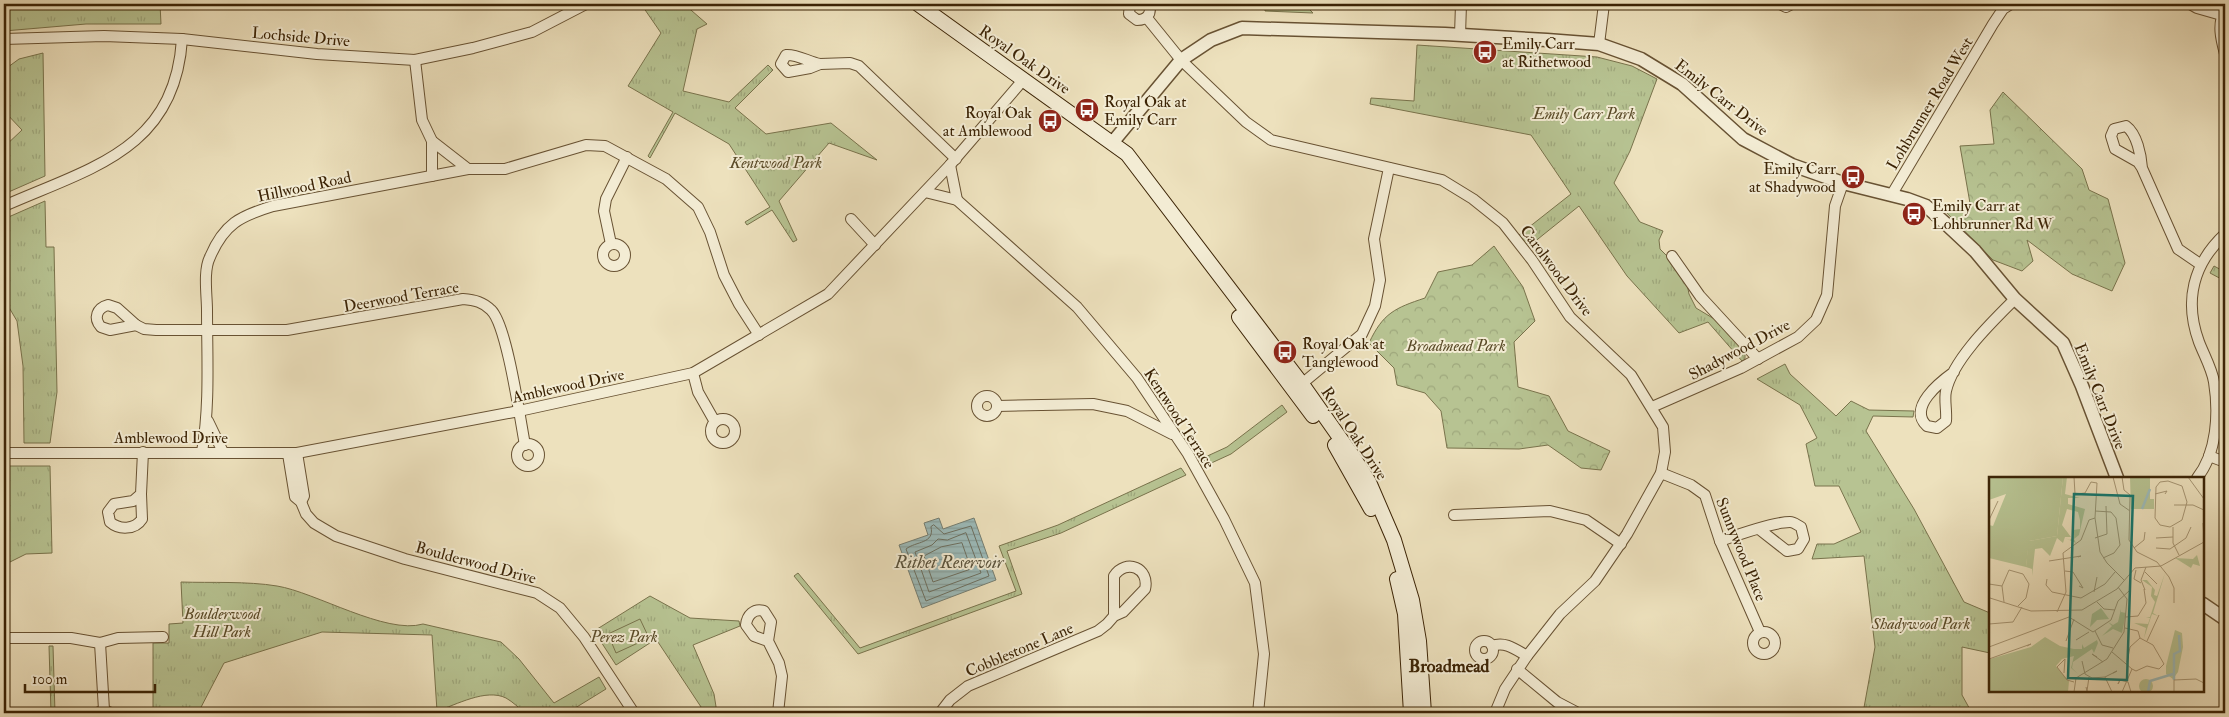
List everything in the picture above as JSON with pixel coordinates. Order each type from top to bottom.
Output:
[{"type":"main road","name":"Royal Oak Drive","points":[[918,4],[1112,143],[1124,165],[1360,468],[1394,540],[1412,600],[1419,641],[1424,713]]},
{"type":"main road","name":"Royal Oak Drive","points":[[1298,387],[1339,451],[1371,509],[1384,540],[1395,573],[1405,614],[1411,713]]},
{"type":"street","name":"Lochside Drive","points":[[4,39],[104,36],[182,39],[317,54],[415,60],[473,48],[532,32],[586,4]]},
{"type":"street","points":[[1130,4],[1128,9],[1133,18],[1137,20],[1147,18],[1150,14],[1149,4]]},
{"type":"street","points":[[1460,35],[1461,4]]},
{"type":"street","points":[[1599,44],[1604,4]]},
{"type":"street","points":[[1780,4],[1786,7],[1792,4]]},
{"type":"street","points":[[2190,4],[2224,13],[2220,36],[2225,54]]},
{"type":"street","name":"Lohbrunner Road West","points":[[1892,194],[2003,6]]},
{"type":"street","name":"Carolwood Drive","points":[[1147,18],[1181,60],[1246,122],[1271,140],[1442,180],[1473,199],[1503,223],[1532,260],[1570,318],[1632,375],[1663,427],[1664,452],[1661,473],[1621,544],[1595,580],[1560,614],[1527,656],[1505,689],[1495,713]]},
{"type":"street","name":"Emily Carr Drive","points":[[1112,143],[1181,60],[1211,40],[1242,28],[1460,35],[1599,44],[1641,59],[1682,84],[1743,139],[1792,165],[1843,183],[1892,194],[1926,206],[1975,250],[2015,299],[2062,343],[2082,386],[2117,477]]},
{"type":"street","points":[[4,206],[108,161],[134,143],[149,129],[166,103],[177,76],[182,39]]},
{"type":"street","points":[[415,60],[422,120],[432,141],[432,176]]},
{"type":"street","points":[[820,64],[850,63],[859,66],[953,162],[957,200]]},
{"type":"street","name":"Amblewood Drive","points":[[4,454],[142,452],[292,453],[518,412],[694,373],[828,294],[953,162],[1024,79]]},
{"type":"street","points":[[432,141],[468,169]]},
{"type":"street","name":"Hillwood Road","points":[[202,452],[208,422],[207,330],[209,258],[223,234],[244,215],[273,206],[468,169],[505,169],[596,144],[605,146],[666,179],[698,207],[710,232],[724,275],[738,304],[759,335]]},
{"type":"street","points":[[611,244],[604,211],[606,199],[627,157]]},
{"type":"street","points":[[1298,387],[1362,334],[1375,306],[1380,280],[1374,239],[1389,168]]},
{"type":"street","points":[[2142,168],[2178,249],[2200,264]]},
{"type":"street","name":"Shadywood Drive","points":[[1652,407],[1702,387],[1758,359],[1798,337],[1816,320],[1827,295],[1836,206],[1843,183]]},
{"type":"street","name":"Kentwood Terrace","points":[[925,192],[957,200],[1077,307],[1137,378],[1188,454],[1224,519],[1255,583],[1264,654],[1258,713]]},
{"type":"street","points":[[851,219],[875,245]]},
{"type":"street","points":[[2198,477],[2209,456],[2216,425],[2214,381],[2193,319],[2192,293],[2200,264],[2210,248],[2225,234]]},
{"type":"street","points":[[1672,256],[1700,296],[1758,359]]},
{"type":"street","name":"Deerwood Terrace","points":[[136,325],[144,329],[156,330],[287,330],[463,299],[479,301],[493,311],[502,332],[525,445]]},
{"type":"street","points":[[1954,372],[1927,396],[1921,418],[1927,426],[1937,428],[1946,421],[1946,390],[1954,372],[1981,333],[2015,299]]},
{"type":"street","points":[[694,373],[698,392],[715,422]]},
{"type":"street","points":[[997,406],[1093,404],[1127,411],[1173,434]]},
{"type":"street","name":"Hillwood Road","points":[[208,422],[223,452]]},
{"type":"street","points":[[141,494],[142,452]]},
{"type":"street","name":"Boulderwood Drive","points":[[292,453],[304,496],[301,502],[306,514],[314,523],[336,536],[405,559],[537,593],[560,608],[584,638],[634,713]]},
{"type":"street","points":[[2209,456],[2225,462]]},
{"type":"street","name":"Sunnywood Place","points":[[1661,473],[1691,485],[1705,495],[1720,542],[1760,632]]},
{"type":"street","points":[[1454,515],[1550,511],[1586,520],[1621,544]]},
{"type":"street","points":[[1720,542],[1759,529]]},
{"type":"street","name":"Cobblestone Lane","points":[[940,713],[950,700],[968,686],[1085,638],[1107,624],[1114,616],[1123,612],[1146,589],[1146,578],[1138,568],[1127,566],[1117,571],[1114,576],[1114,616]]},
{"type":"street","points":[[2204,605],[2225,619]]},
{"type":"street","points":[[4,638],[71,638],[100,643],[118,638],[163,637]]},
{"type":"street","points":[[768,641],[779,663],[782,676],[778,713]]},
{"type":"street","points":[[100,643],[104,712]]},
{"type":"street","points":[[1492,646],[1499,644],[1507,645],[1527,656]]},
{"type":"street","points":[[1518,669],[1557,702],[1578,713]]},
{"type":"green space","points":[[4,4],[160,4],[161,24],[86,24],[4,31]]},
{"type":"green space","name":"Kentwood Park","points":[[641,4],[684,4],[707,24],[697,29],[683,91],[729,102],[768,65],[773,70],[735,108],[766,134],[831,123],[877,160],[829,143],[779,201],[797,240],[793,242],[772,210],[747,225],[745,222],[770,207],[729,144],[675,113],[650,158],[648,156],[673,112],[628,86],[661,33]]},
{"type":"green space","points":[[1265,4],[1304,4],[1313,13],[1265,11]]},
{"type":"green space","name":"Emily Carr Park","points":[[1417,45],[1597,57],[1632,66],[1657,79],[1630,151],[1614,183],[1640,222],[1663,231],[1659,240],[1660,249],[1685,274],[1689,294],[1696,308],[1726,326],[1745,352],[1745,359],[1742,361],[1708,322],[1679,333],[1627,276],[1579,206],[1528,247],[1519,235],[1571,194],[1531,135],[1370,104],[1371,98],[1414,101]]},
{"type":"green space","points":[[43,53],[45,176],[4,194],[4,147],[22,130],[4,111],[4,70],[19,59]]},
{"type":"green space","points":[[2003,92],[2082,169],[2089,190],[2108,199],[2125,263],[2112,291],[2072,274],[2027,240],[2033,261],[2022,271],[1993,260],[1938,204],[1971,209],[1960,146],[1994,144],[1990,110]]},
{"type":"green space","points":[[45,201],[46,247],[54,247],[57,392],[50,443],[24,443],[23,366],[17,321],[4,299],[4,219]]},
{"type":"green space","name":"Broadmead Park","points":[[1494,246],[1523,287],[1535,321],[1514,342],[1518,387],[1549,396],[1568,431],[1610,451],[1601,470],[1581,468],[1548,445],[1519,449],[1447,448],[1441,411],[1425,393],[1397,385],[1394,368],[1369,343],[1379,325],[1391,313],[1425,298],[1438,272],[1472,265]]},
{"type":"green space","points":[[2214,266],[2225,272],[2225,281],[2210,273]]},
{"type":"green space","name":"Shadywood Park","points":[[1785,364],[1790,374],[1836,416],[1851,401],[1869,410],[1914,411],[1913,417],[1873,416],[1866,431],[1914,509],[1964,602],[1989,613],[1989,653],[1962,647],[1962,695],[1972,713],[1863,713],[1875,647],[1864,556],[1812,559],[1817,544],[1834,544],[1861,532],[1839,486],[1815,486],[1806,444],[1817,438],[1800,405],[1757,379]]},
{"type":"green space","points":[[1282,405],[1287,412],[1231,454],[1207,465],[1203,458],[1227,447]]},
{"type":"green space","points":[[4,466],[50,466],[52,553],[26,554],[4,565]]},
{"type":"green space","points":[[1181,468],[1186,475],[1061,533],[1007,551],[1022,594],[858,654],[794,576],[798,573],[860,648],[1016,591],[999,546],[1058,525]]},
{"type":"green space","name":"Boulderwood Hill Park","points":[[181,582],[277,586],[390,624],[408,626],[423,624],[501,642],[519,659],[554,703],[599,677],[606,689],[567,713],[525,713],[514,703],[498,695],[471,698],[437,711],[432,635],[322,632],[224,663],[198,713],[153,713],[153,643],[169,643],[169,624],[183,623]]},
{"type":"green space","name":"Perez Park","points":[[650,596],[690,618],[739,621],[740,626],[693,645],[714,694],[717,713],[705,713],[656,639],[616,665],[594,631]]},
{"type":"green space","points":[[640,619],[649,638],[616,653],[608,634]]},
{"type":"green space","points":[[49,646],[53,646],[55,713],[51,713]]},
{"type":"water","name":"Rithet Reservoir","points":[[939,518],[943,529],[974,518],[996,580],[922,608],[899,545],[928,535],[924,523]]},
{"type":"place","name":"Emily Carr at Rithetwood","points":[[1485,52]]},
{"type":"place","name":"Royal Oak at Emily Carr","points":[[1087,110]]},
{"type":"place","name":"Royal Oak at Amblewood","points":[[1050,121]]},
{"type":"place","name":"Emily Carr at Shadywood","points":[[1853,177]]},
{"type":"place","name":"Emily Carr at Lohbrunner Rd W","points":[[1914,214]]},
{"type":"place","name":"Royal Oak at Tanglewood","points":[[1285,352]]},
{"type":"district","name":"Broadmead","points":[[1449,666]]}]
